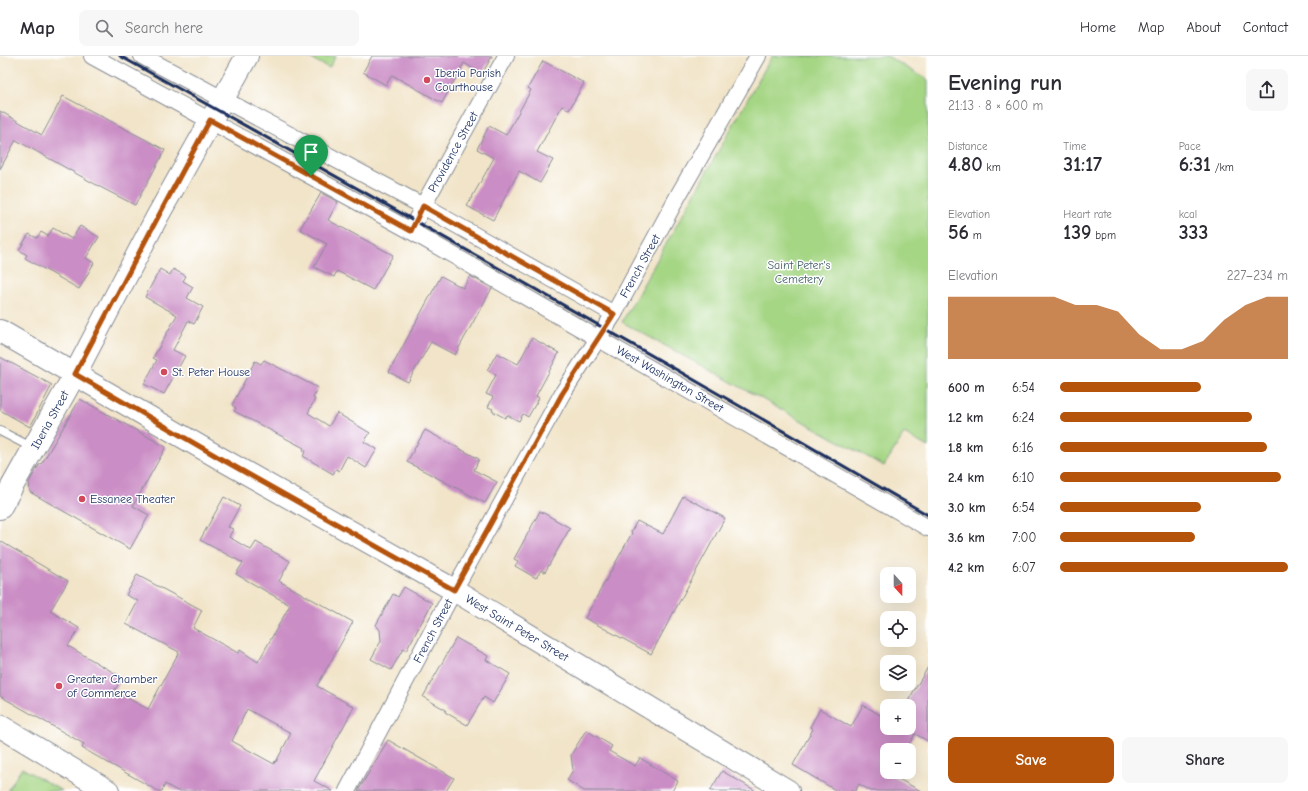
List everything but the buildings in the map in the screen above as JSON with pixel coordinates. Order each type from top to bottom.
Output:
[{"type":"main road","name":"Iberia Street","points":[[0,508],[75,374],[210,120],[223,100],[247,56]]},
{"type":"main road","name":"West Saint Peter Street","points":[[0,331],[223,460],[454,590],[788,791]]},
{"type":"main road","points":[[0,726],[108,791]]},
{"type":"street","name":"West Washington Street","points":[[92,56],[411,231],[928,528]]},
{"type":"street","points":[[142,56],[423,206],[614,314]]},
{"type":"street","name":"Providence Street","points":[[411,231],[423,206],[506,56]]},
{"type":"street","name":"French Street","points":[[348,791],[454,590],[562,394],[614,314],[679,194],[758,56]]},
{"type":"lane","points":[[0,431],[34,449]]},
{"type":"green space","points":[[306,56],[336,56],[329,68]]},
{"type":"green space","name":"Saint Peter's Cemetery","points":[[772,56],[887,56],[928,80],[928,447],[904,434],[884,466],[622,322]]},
{"type":"green space","points":[[22,768],[62,791],[7,791]]},
{"type":"railway","points":[[120,56],[525,283],[928,515]]},
{"type":"place","name":"Iberia Parish Courthouse","points":[[427,80]]},
{"type":"place","name":"St. Peter House","points":[[164,372]]},
{"type":"place","name":"Essanee Theater","points":[[82,499]]},
{"type":"place","name":"Greater Chamber of Commerce","points":[[59,686]]},
{"type":"route","points":[[210,120],[311,176],[411,231],[423,206],[614,314],[562,394],[454,590],[223,460],[75,374],[116,294],[210,120]]}]
